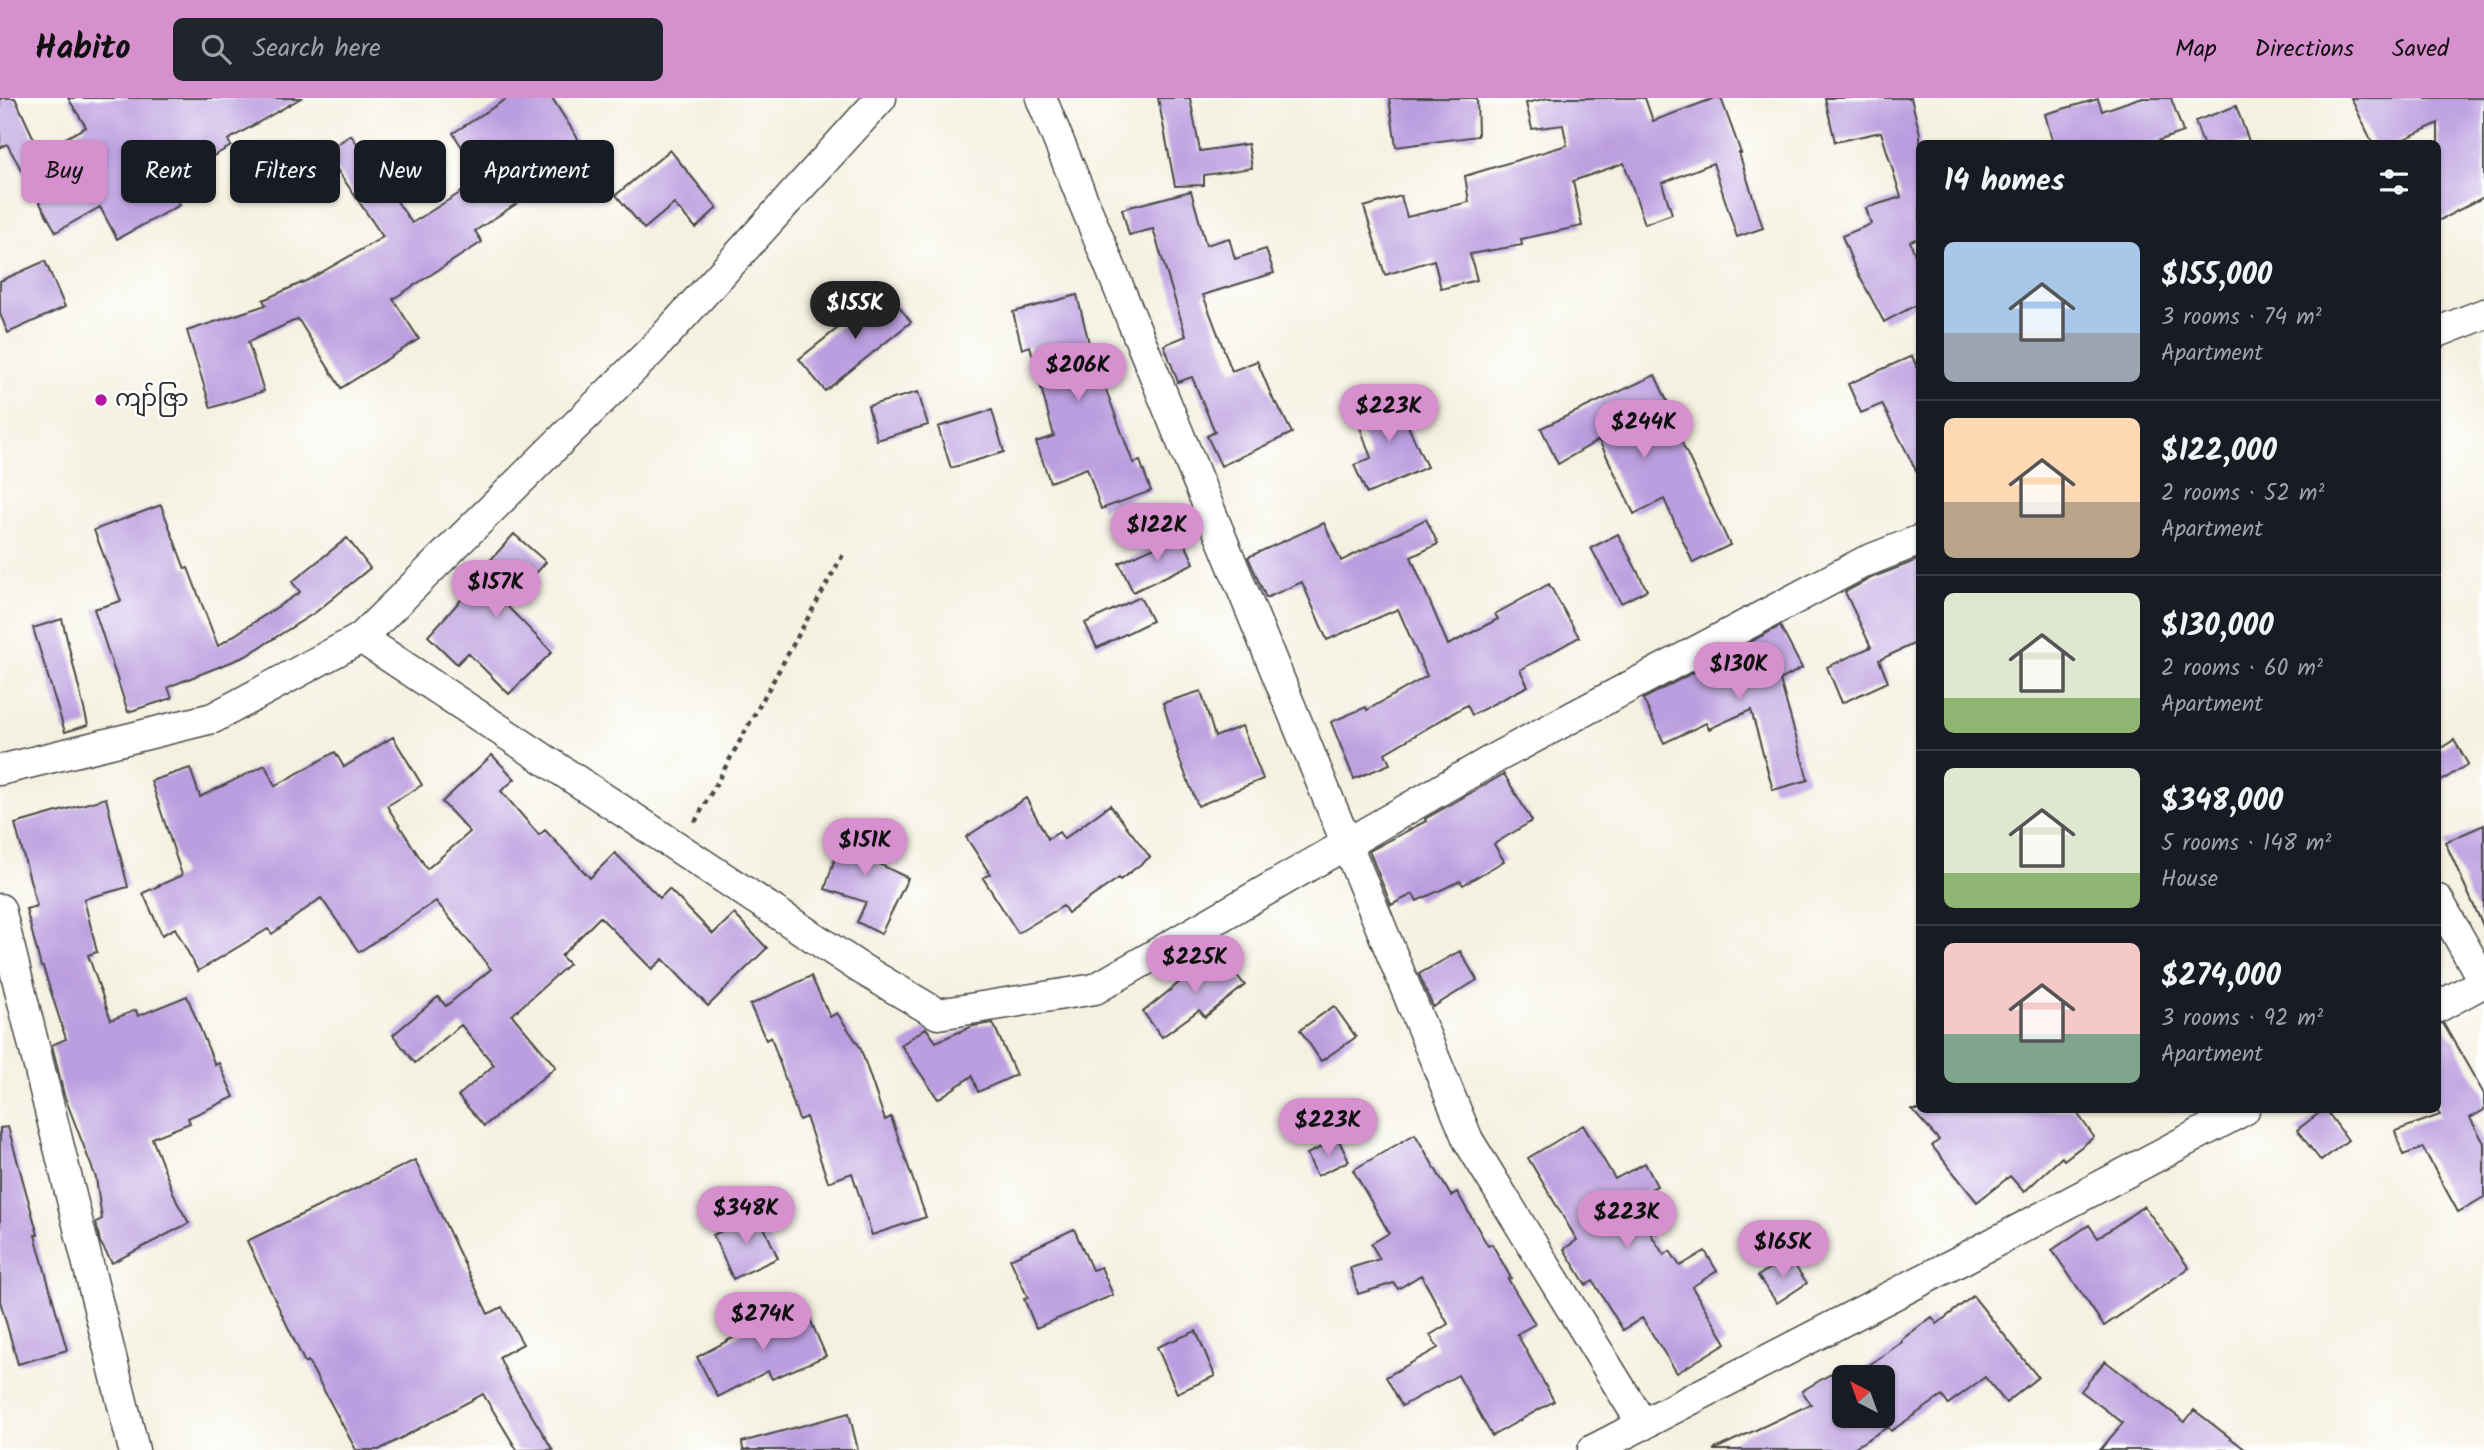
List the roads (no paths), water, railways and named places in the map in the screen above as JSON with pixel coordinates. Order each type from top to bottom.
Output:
[{"type":"street","points":[[0,770],[213,718],[361,638],[653,349],[881,98]]},
{"type":"street","points":[[1041,98],[1468,1140],[1643,1425]]},
{"type":"street","points":[[2441,331],[2484,314]]},
{"type":"street","points":[[361,638],[860,968],[938,1014],[1095,989],[1499,755],[1864,562],[1916,542]]},
{"type":"street","points":[[2441,906],[2484,982],[2441,1005]]},
{"type":"street","points":[[0,909],[134,1450]]},
{"type":"street","points":[[1593,1450],[2238,1113]]},
{"type":"place","name":"ကျာ်ဇြာ","points":[[101,400]]}]
